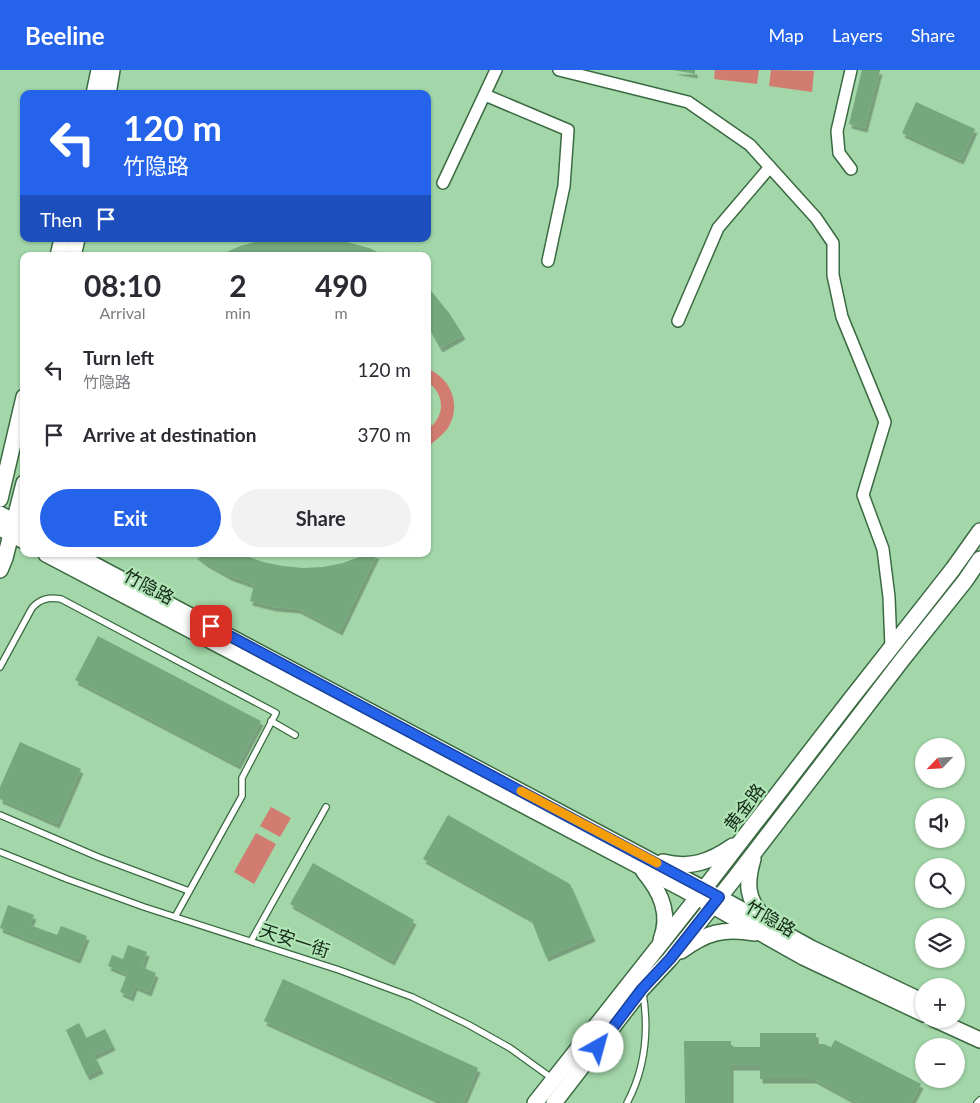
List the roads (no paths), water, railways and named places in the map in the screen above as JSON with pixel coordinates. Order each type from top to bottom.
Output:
[{"type":"street","points":[[95,90],[99,70]]},
{"type":"street","points":[[109,90],[112,70]]},
{"type":"street","points":[[443,183],[496,70]]},
{"type":"street","points":[[558,70],[688,102],[750,145],[816,218],[833,243],[832,276],[842,317],[885,422],[863,495],[883,549],[889,597],[891,647]]},
{"type":"street","points":[[852,70],[837,131],[839,153],[852,169]]},
{"type":"street","points":[[485,96],[568,130],[564,186],[548,261]]},
{"type":"street","points":[[678,321],[718,228],[770,167]]},
{"type":"street","points":[[0,499],[20,415]]},
{"type":"street","points":[[0,570],[15,531],[20,504]]},
{"type":"street","points":[[0,514],[15,531]]},
{"type":"street","name":"黄金路","points":[[554,1103],[559,1084],[659,946],[953,569],[980,531]]},
{"type":"street","name":"竹隐路","points":[[52,557],[701,893],[768,931],[803,957],[915,1010]]},
{"type":"street","name":"竹隐路","points":[[80,557],[645,864]]},
{"type":"street","name":"黄金路","points":[[535,1103],[559,1084],[670,959],[755,852],[902,660],[965,582],[980,559]]},
{"type":"street","points":[[645,864],[678,866],[698,863],[719,856],[742,840]]},
{"type":"street","points":[[670,959],[695,941],[716,932],[739,930],[768,931],[750,898],[748,877],[755,852]]},
{"type":"street","points":[[645,864],[664,905],[665,931],[659,946]]},
{"type":"street","name":"竹隐路","points":[[768,931],[811,948],[915,998]]},
{"type":"street","points":[[965,1022],[980,1029]]},
{"type":"street","points":[[954,1028],[980,1040]]},
{"type":"lane","points":[[0,667],[37,602],[45,599],[61,599],[276,713],[242,778],[242,796],[175,917]]},
{"type":"lane","points":[[271,721],[295,735]]},
{"type":"lane","points":[[251,941],[326,807]]},
{"type":"lane","points":[[0,815],[98,857],[189,891]]},
{"type":"lane","name":"天安一街","points":[[0,852],[67,879],[175,917],[412,996],[510,1048],[559,1084]]},
{"type":"lane","points":[[628,1103],[637,1080],[645,1044],[645,1007],[642,989]]},
{"type":"lane","points":[[977,1103],[980,1100]]}]
